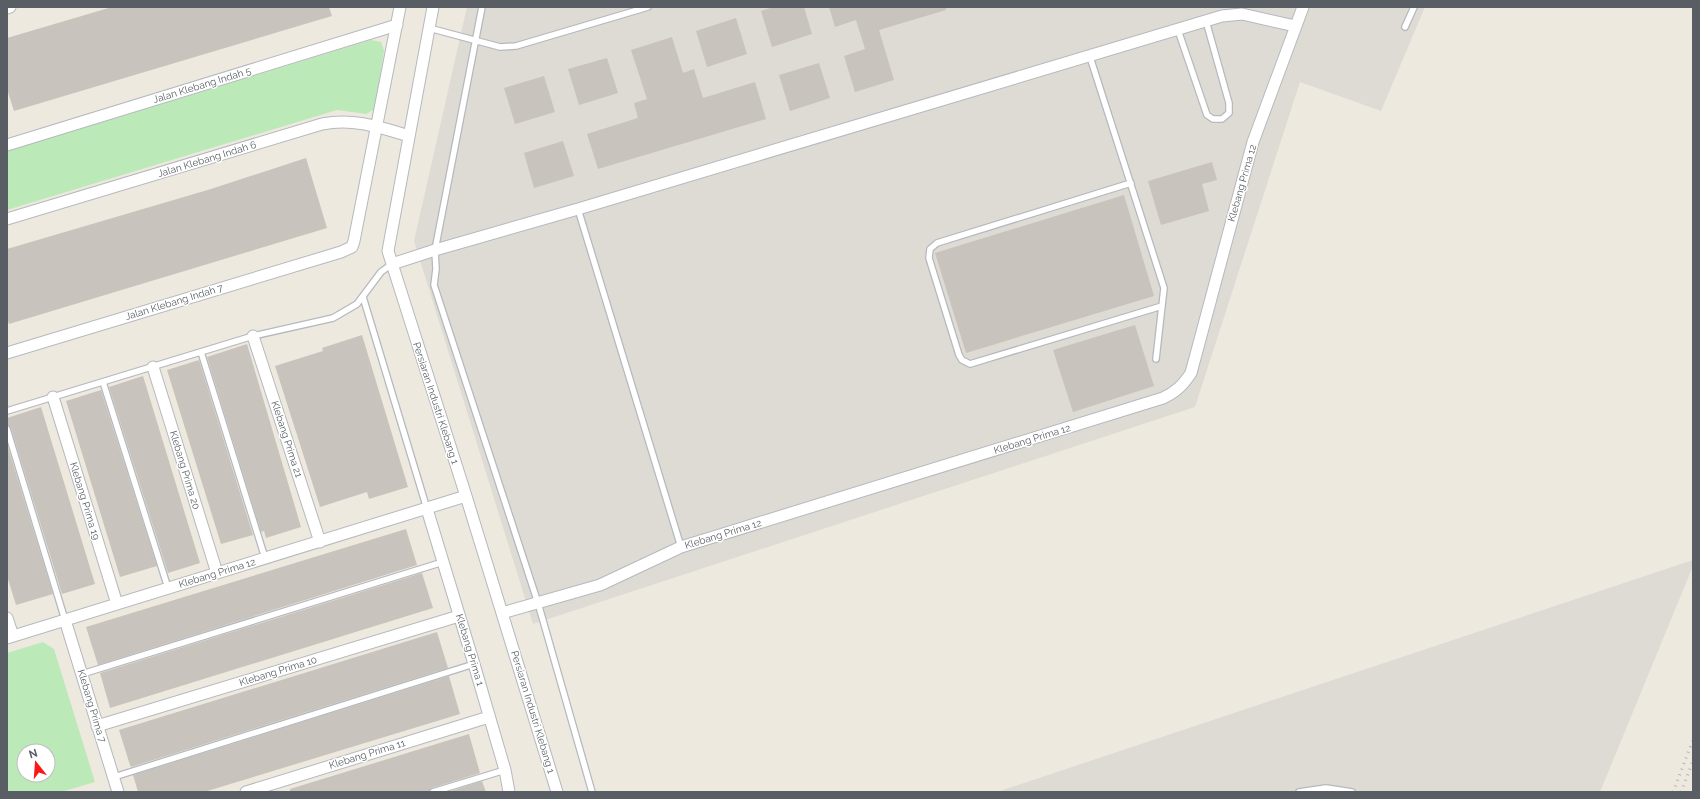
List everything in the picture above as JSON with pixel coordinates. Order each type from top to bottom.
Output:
[{"type":"street","points":[[378,127],[400,7]]},
{"type":"street","name":"Persiaran Industri Klebang 1","points":[[433,7],[388,249],[557,792]]},
{"type":"street","name":"Klebang Prima 12","points":[[502,613],[600,584],[681,547],[1163,398],[1176,392],[1185,383],[1191,373],[1253,142],[1303,7]]},
{"type":"street","points":[[392,264],[434,250],[578,209],[1090,57],[1222,16],[1242,14],[1295,26]]},
{"type":"street","name":"Jalan Klebang Indah 5","points":[[7,145],[397,25]]},
{"type":"street","name":"Jalan Klebang Indah 6","points":[[7,219],[322,124],[340,121],[358,122],[409,136]]},
{"type":"street","name":"Jalan Klebang Indah 7","points":[[7,353],[341,252],[352,247],[378,127]]},
{"type":"street","name":"Klebang Prima 21","points":[[253,336],[320,542]]},
{"type":"street","name":"Klebang Prima 20","points":[[153,367],[217,573]]},
{"type":"street","name":"Klebang Prima 19","points":[[53,397],[117,604]]},
{"type":"street","name":"Klebang Prima 12","points":[[10,637],[466,496]]},
{"type":"street","name":"Klebang Prima 1","points":[[427,509],[505,770],[509,792]]},
{"type":"street","name":"Klebang Prima 10","points":[[97,726],[459,616]]},
{"type":"street","points":[[7,618],[10,637]]},
{"type":"street","name":"Klebang Prima 7","points":[[65,620],[118,792]]},
{"type":"street","name":"Klebang Prima 11","points":[[246,792],[489,717]]},
{"type":"lane","points":[[482,7],[434,250],[436,269],[434,285],[440,308],[538,603],[592,792]]},
{"type":"lane","points":[[429,28],[476,42],[500,47],[516,46],[648,7]]},
{"type":"lane","points":[[1406,27],[1414,7]]},
{"type":"lane","points":[[1178,30],[1207,115],[1213,119],[1222,119],[1229,113],[1229,103],[1206,21]]},
{"type":"lane","points":[[1090,57],[1132,183],[1164,288],[1156,358]]},
{"type":"lane","points":[[1132,183],[937,243],[930,248],[929,258],[959,355],[962,360],[970,364],[1162,306]]},
{"type":"lane","points":[[578,209],[681,547]]},
{"type":"lane","points":[[7,411],[253,336],[333,318],[352,308],[363,297],[381,272],[392,264]]},
{"type":"lane","points":[[363,297],[427,509]]},
{"type":"lane","points":[[201,352],[265,558]]},
{"type":"lane","points":[[103,382],[168,588]]},
{"type":"lane","points":[[7,429],[65,620]]},
{"type":"lane","points":[[82,674],[443,562]]},
{"type":"lane","points":[[114,777],[474,664]]},
{"type":"lane","points":[[432,792],[505,770]]},
{"type":"lane","points":[[1299,792],[1326,788],[1352,792]]},
{"type":"shaded area","points":[[467,7],[1425,7],[1381,111],[1300,82],[1195,407],[533,624],[414,241]]},
{"type":"shaded area","points":[[1693,560],[1693,566],[1600,792],[997,792]]},
{"type":"green space","points":[[371,40],[381,42],[384,51],[375,109],[366,114],[337,110],[7,210],[7,151]]},
{"type":"green space","points":[[43,642],[54,649],[95,782],[61,792],[7,792],[7,653]]},
{"type":"building","points":[[112,7],[329,7],[332,16],[14,111],[7,89],[7,38]]},
{"type":"building","points":[[773,7],[804,7],[812,34],[772,47],[761,11]]},
{"type":"building","points":[[829,7],[946,7],[946,10],[879,30],[894,80],[855,92],[844,56],[865,49],[856,20],[835,27]]},
{"type":"building","points":[[736,18],[747,54],[707,67],[696,31]]},
{"type":"building","points":[[672,37],[683,73],[694,69],[703,98],[755,82],[766,119],[598,169],[587,134],[638,118],[634,103],[647,99],[631,50]]},
{"type":"building","points":[[607,58],[618,93],[579,105],[568,69]]},
{"type":"building","points":[[819,63],[830,98],[790,111],[779,75]]},
{"type":"building","points":[[544,76],[555,112],[515,124],[504,88]]},
{"type":"building","points":[[563,141],[574,176],[534,188],[524,153]]},
{"type":"building","points":[[306,158],[327,228],[9,324],[7,318],[7,249],[211,189]]},
{"type":"building","points":[[1212,162],[1217,180],[1202,184],[1209,211],[1161,225],[1148,181]]},
{"type":"building","points":[[1124,195],[1154,296],[966,353],[935,253]]},
{"type":"building","points":[[1135,325],[1154,386],[1073,412],[1053,350]]},
{"type":"building","points":[[362,335],[408,487],[369,499],[367,492],[320,507],[275,366],[323,351],[322,348]]},
{"type":"building","points":[[247,344],[301,527],[266,538],[264,531],[261,532],[207,357]]},
{"type":"building","points":[[199,360],[253,535],[221,544],[167,370]]},
{"type":"building","points":[[143,376],[200,563],[168,573],[109,387]]},
{"type":"building","points":[[101,390],[157,566],[120,577],[66,401]]},
{"type":"building","points":[[41,407],[95,584],[62,594],[11,428],[7,425],[7,418]]},
{"type":"building","points":[[7,444],[53,594],[16,605],[7,576]]},
{"type":"building","points":[[406,529],[417,565],[98,665],[86,627]]},
{"type":"building","points":[[422,573],[433,608],[110,708],[100,673]]},
{"type":"building","points":[[437,632],[448,668],[131,767],[130,765],[119,730]]},
{"type":"building","points":[[449,676],[460,714],[204,792],[138,792],[133,775]]},
{"type":"building","points":[[469,734],[480,773],[432,788],[429,792],[290,792],[290,789]]},
{"type":"building","points":[[482,781],[486,792],[448,792]]},
{"type":"railway","points":[[1673,792],[1693,740]]},
{"type":"railway","points":[[1681,792],[1693,761]]}]
